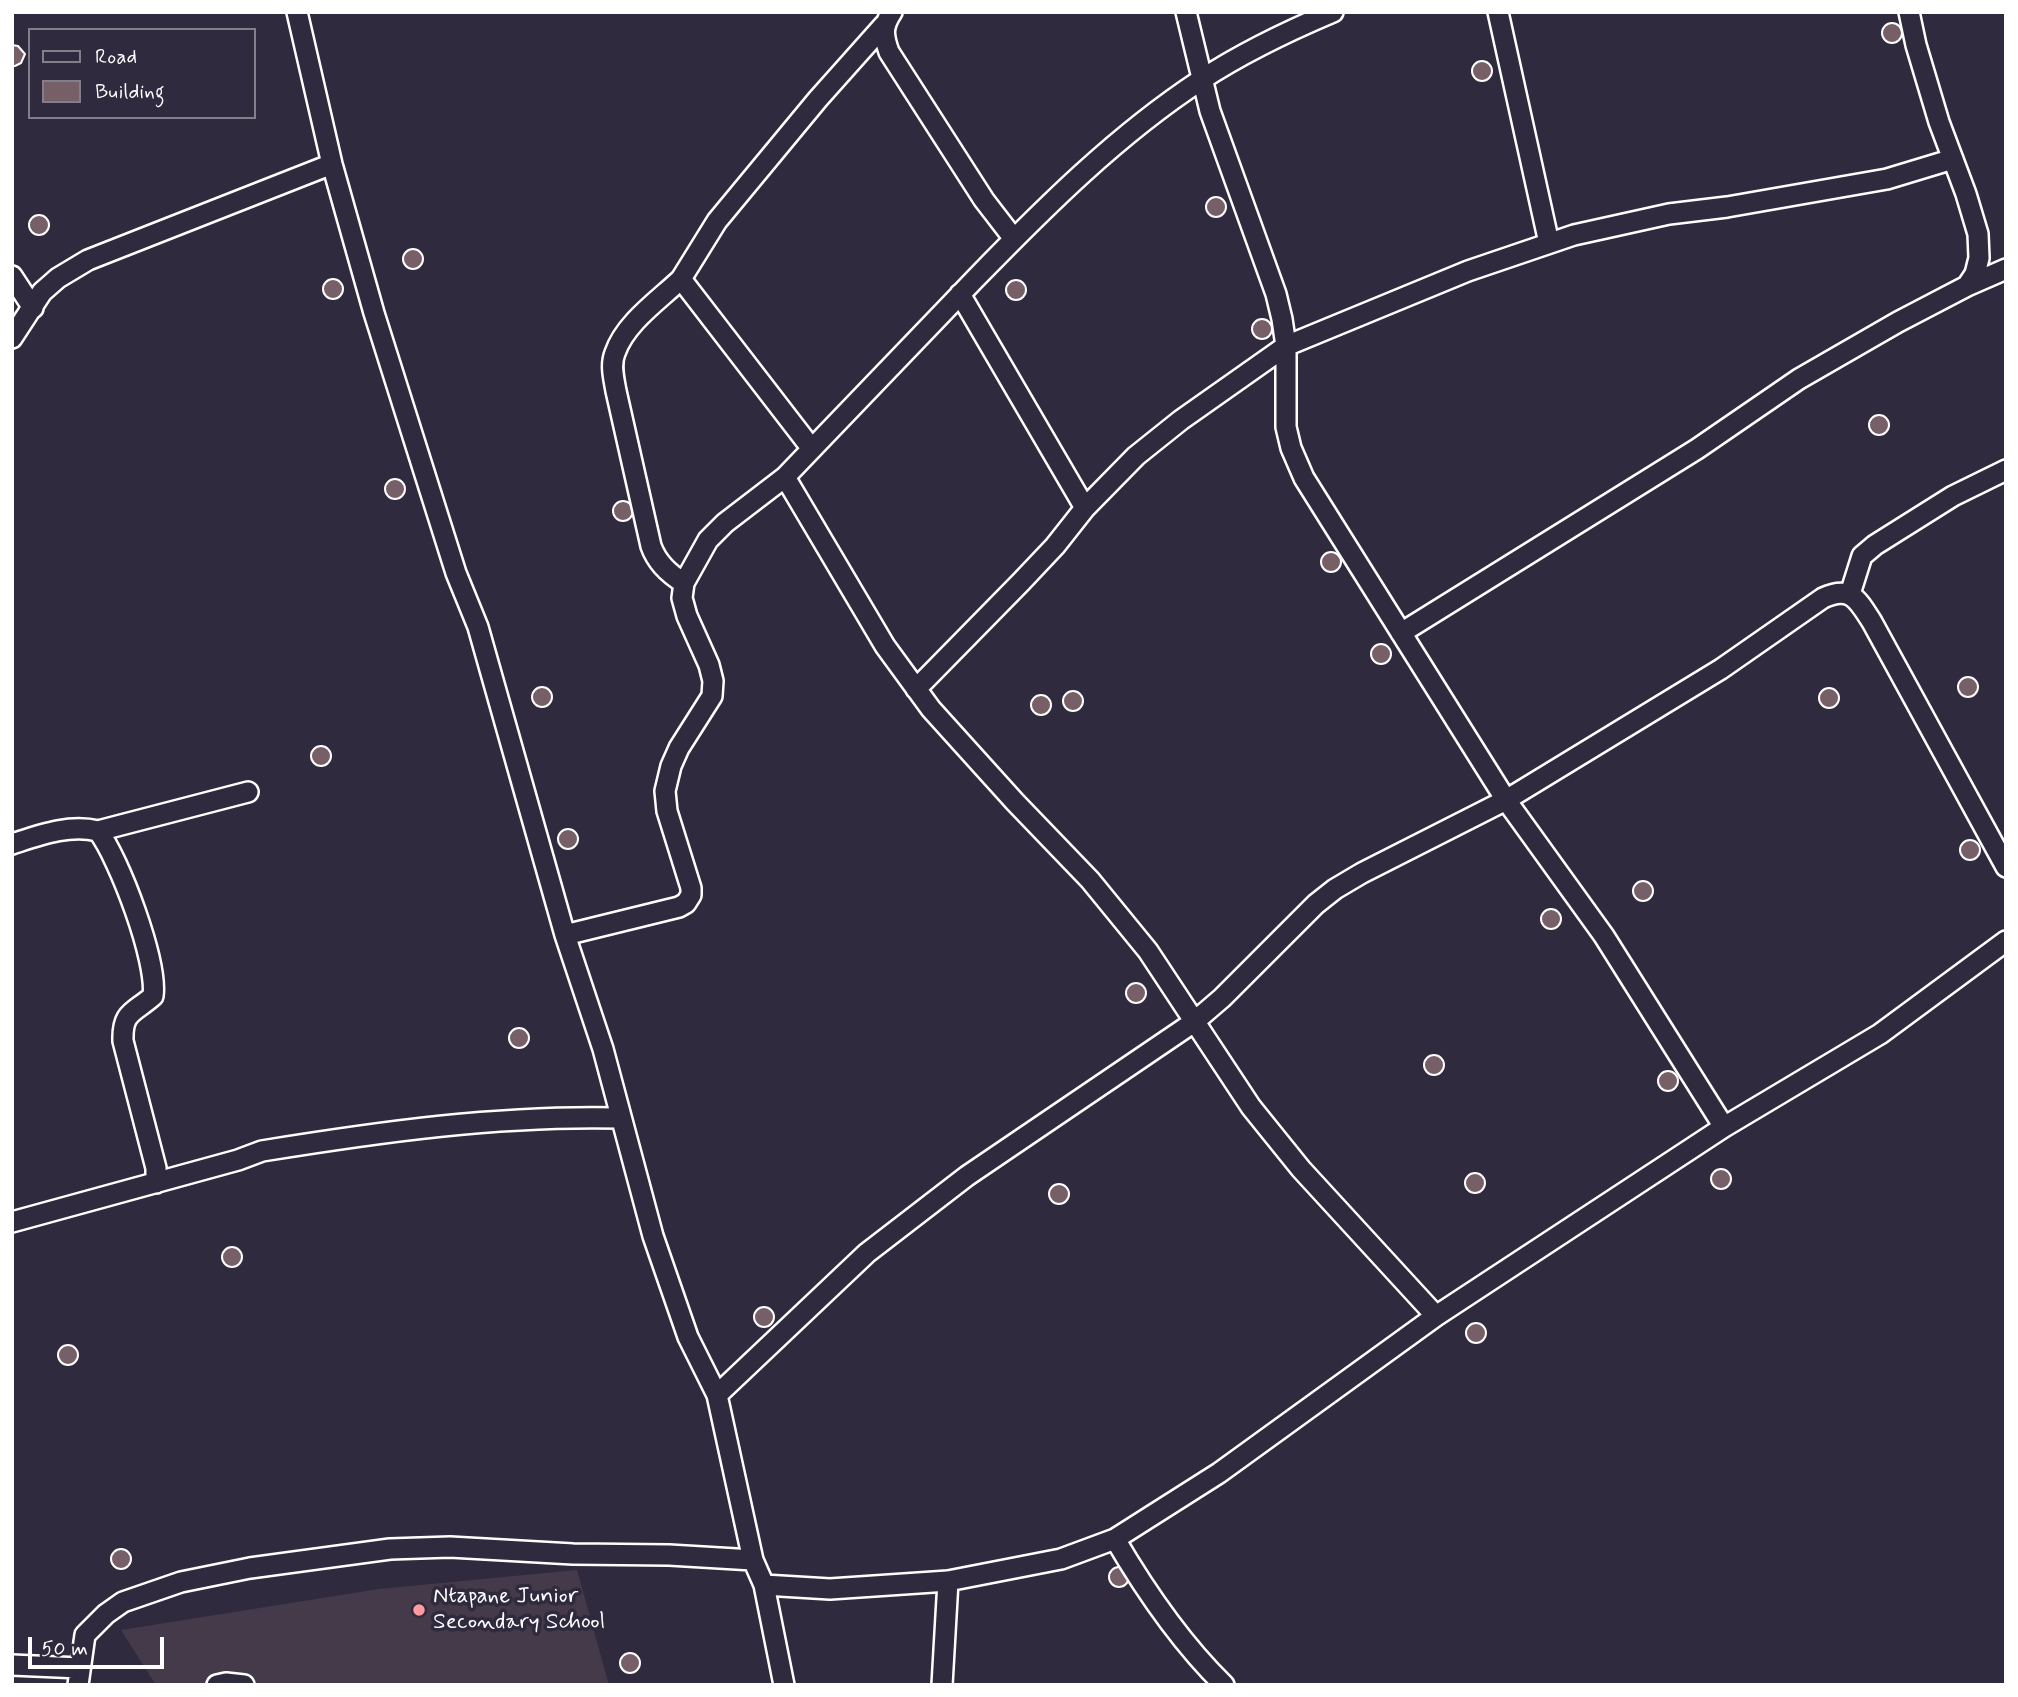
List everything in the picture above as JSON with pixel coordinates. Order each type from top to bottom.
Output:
[{"type":"street","points":[[297,12],[332,164],[421,466],[456,573],[482,639],[565,935],[603,1049],[666,1279],[688,1337],[717,1395],[753,1560],[764,1585],[784,1685]]},
{"type":"street","points":[[1186,12],[1221,144],[1276,294],[1286,346],[1286,427],[1291,449],[1304,478],[1506,800],[1604,936],[1724,1127]]},
{"type":"street","points":[[565,935],[679,907],[686,903],[691,895],[689,878],[667,811],[665,791],[679,748],[712,696],[713,681],[709,665],[687,616],[682,597],[684,583],[708,540],[725,523],[785,477],[1014,239],[1109,151],[1202,80],[1263,45],[1333,12]]},
{"type":"street","points":[[1498,12],[1549,243]]},
{"type":"street","points":[[1909,12],[1916,46],[1939,122],[1978,234],[1979,258],[1975,274],[1968,286]]},
{"type":"street","points":[[888,18],[884,38],[898,68],[984,200],[1014,239]]},
{"type":"street","points":[[684,583],[663,566],[655,557],[651,546],[616,391],[613,362],[619,344],[635,323],[681,279],[717,221],[888,18]]},
{"type":"street","points":[[916,689],[1055,546],[1085,508],[1136,456],[1181,419],[1286,346],[1468,271],[1574,235],[1668,214],[1727,207],[1886,179],[1953,159]]},
{"type":"street","points":[[12,338],[42,292],[58,278],[88,261],[332,164]]},
{"type":"street","points":[[1401,633],[1697,449],[1798,379],[1968,286],[2006,269]]},
{"type":"street","points":[[12,276],[33,308]]},
{"type":"street","points":[[681,279],[812,449]]},
{"type":"street","points":[[960,294],[1085,508]]},
{"type":"street","points":[[1850,594],[1862,556],[1875,545],[1953,496],[2006,470]]},
{"type":"street","points":[[785,477],[885,646],[916,689],[976,760],[1090,880],[1148,951],[1251,1107],[1301,1169],[1436,1316]]},
{"type":"street","points":[[717,1395],[867,1253],[967,1176],[1194,1022],[1222,998],[1307,912],[1335,889],[1506,800],[1721,669],[1836,592],[1850,594],[1861,605],[1890,652],[2006,867]]},
{"type":"street","points":[[12,844],[73,829],[98,831],[248,792]]},
{"type":"street","points":[[98,831],[113,855],[134,911],[154,979],[153,996],[132,1010],[123,1029],[123,1041],[156,1168],[156,1183]]},
{"type":"street","points":[[764,1585],[830,1589],[948,1581],[1061,1559],[1115,1539],[1219,1473],[1436,1316],[1724,1127],[1880,1034],[2006,941]]},
{"type":"street","points":[[12,1222],[238,1160],[262,1151],[474,1122],[562,1116],[620,1118]]},
{"type":"street","points":[[1115,1539],[1143,1587],[1168,1621],[1224,1685]]},
{"type":"street","points":[[12,1665],[79,1677],[85,1635],[123,1602],[181,1582],[285,1562],[390,1549],[450,1547],[753,1560]]},
{"type":"street","points":[[942,1685],[948,1581]]},
{"type":"street","points":[[217,1685],[244,1685]]},
{"type":"shaded area","name":"Ntapane Junior Secondary School","points":[[577,1570],[609,1685],[156,1685],[121,1630],[379,1589]]},
{"type":"building","points":[[1888,23],[1896,23],[1902,33],[1896,43],[1888,43],[1882,37],[1882,29]]},
{"type":"building","points":[[12,45],[18,46],[25,54],[21,63],[15,66],[12,66]]},
{"type":"building","points":[[1478,61],[1486,61],[1492,71],[1486,81],[1478,81],[1472,75],[1472,67]]},
{"type":"building","points":[[1212,197],[1220,197],[1226,207],[1220,217],[1212,217],[1206,211],[1206,203]]},
{"type":"building","points":[[35,215],[43,215],[49,225],[43,235],[35,235],[29,229],[29,221]]},
{"type":"building","points":[[409,249],[417,249],[423,259],[417,269],[409,269],[403,263],[403,255]]},
{"type":"building","points":[[329,279],[337,279],[343,289],[337,299],[329,299],[323,293],[323,285]]},
{"type":"building","points":[[1012,280],[1020,280],[1026,290],[1020,300],[1012,300],[1006,294],[1006,286]]},
{"type":"building","points":[[1258,319],[1266,319],[1272,329],[1266,339],[1258,339],[1252,333],[1252,325]]},
{"type":"building","points":[[1875,415],[1883,415],[1889,425],[1883,435],[1875,435],[1869,429],[1869,421]]},
{"type":"building","points":[[391,479],[399,479],[405,489],[399,499],[391,499],[385,493],[385,485]]},
{"type":"building","points":[[619,501],[627,501],[633,511],[627,521],[619,521],[613,515],[613,507]]},
{"type":"building","points":[[1327,552],[1335,552],[1341,562],[1335,572],[1327,572],[1321,566],[1321,558]]},
{"type":"building","points":[[1377,644],[1385,644],[1391,654],[1385,664],[1377,664],[1371,658],[1371,650]]},
{"type":"building","points":[[1964,677],[1972,677],[1978,687],[1972,697],[1964,697],[1958,691],[1958,683]]},
{"type":"building","points":[[538,687],[546,687],[552,697],[546,707],[538,707],[532,701],[532,693]]},
{"type":"building","points":[[1825,688],[1833,688],[1839,698],[1833,708],[1825,708],[1819,702],[1819,694]]},
{"type":"building","points":[[1069,691],[1077,691],[1083,701],[1077,711],[1069,711],[1063,705],[1063,697]]},
{"type":"building","points":[[1037,695],[1045,695],[1051,705],[1045,715],[1037,715],[1031,709],[1031,701]]},
{"type":"building","points":[[317,746],[325,746],[331,756],[325,766],[317,766],[311,760],[311,752]]},
{"type":"building","points":[[564,829],[572,829],[578,839],[572,849],[564,849],[558,843],[558,835]]},
{"type":"building","points":[[1966,840],[1974,840],[1980,850],[1974,860],[1966,860],[1960,854],[1960,846]]},
{"type":"building","points":[[1639,881],[1647,881],[1653,891],[1647,901],[1639,901],[1633,895],[1633,887]]},
{"type":"building","points":[[1547,909],[1555,909],[1561,919],[1555,929],[1547,929],[1541,923],[1541,915]]},
{"type":"building","points":[[1132,983],[1140,983],[1146,993],[1140,1003],[1132,1003],[1126,997],[1126,989]]},
{"type":"building","points":[[515,1028],[523,1028],[529,1038],[523,1048],[515,1048],[509,1042],[509,1034]]},
{"type":"building","points":[[1430,1055],[1438,1055],[1444,1065],[1438,1075],[1430,1075],[1424,1069],[1424,1061]]},
{"type":"building","points":[[1664,1071],[1672,1071],[1678,1081],[1672,1091],[1664,1091],[1658,1085],[1658,1077]]},
{"type":"building","points":[[1717,1169],[1725,1169],[1731,1179],[1725,1189],[1717,1189],[1711,1183],[1711,1175]]},
{"type":"building","points":[[1471,1173],[1479,1173],[1485,1183],[1479,1193],[1471,1193],[1465,1187],[1465,1179]]},
{"type":"building","points":[[1055,1184],[1063,1184],[1069,1194],[1063,1204],[1055,1204],[1049,1198],[1049,1190]]},
{"type":"building","points":[[228,1247],[236,1247],[242,1257],[236,1267],[228,1267],[222,1261],[222,1253]]},
{"type":"building","points":[[760,1307],[768,1307],[774,1317],[768,1327],[760,1327],[754,1321],[754,1313]]},
{"type":"building","points":[[1472,1323],[1480,1323],[1486,1333],[1480,1343],[1472,1343],[1466,1337],[1466,1329]]},
{"type":"building","points":[[64,1345],[72,1345],[78,1355],[72,1365],[64,1365],[58,1359],[58,1351]]},
{"type":"building","points":[[117,1549],[125,1549],[131,1559],[125,1569],[117,1569],[111,1563],[111,1555]]},
{"type":"building","points":[[1119,1567],[1126,1570],[1129,1577],[1126,1584],[1119,1587],[1112,1584],[1109,1577],[1112,1570]]},
{"type":"building","points":[[626,1653],[634,1653],[640,1663],[634,1673],[626,1673],[620,1667],[620,1659]]},
{"type":"place","name":"Ntapane Junior Secondary School","points":[[419,1610]]}]
